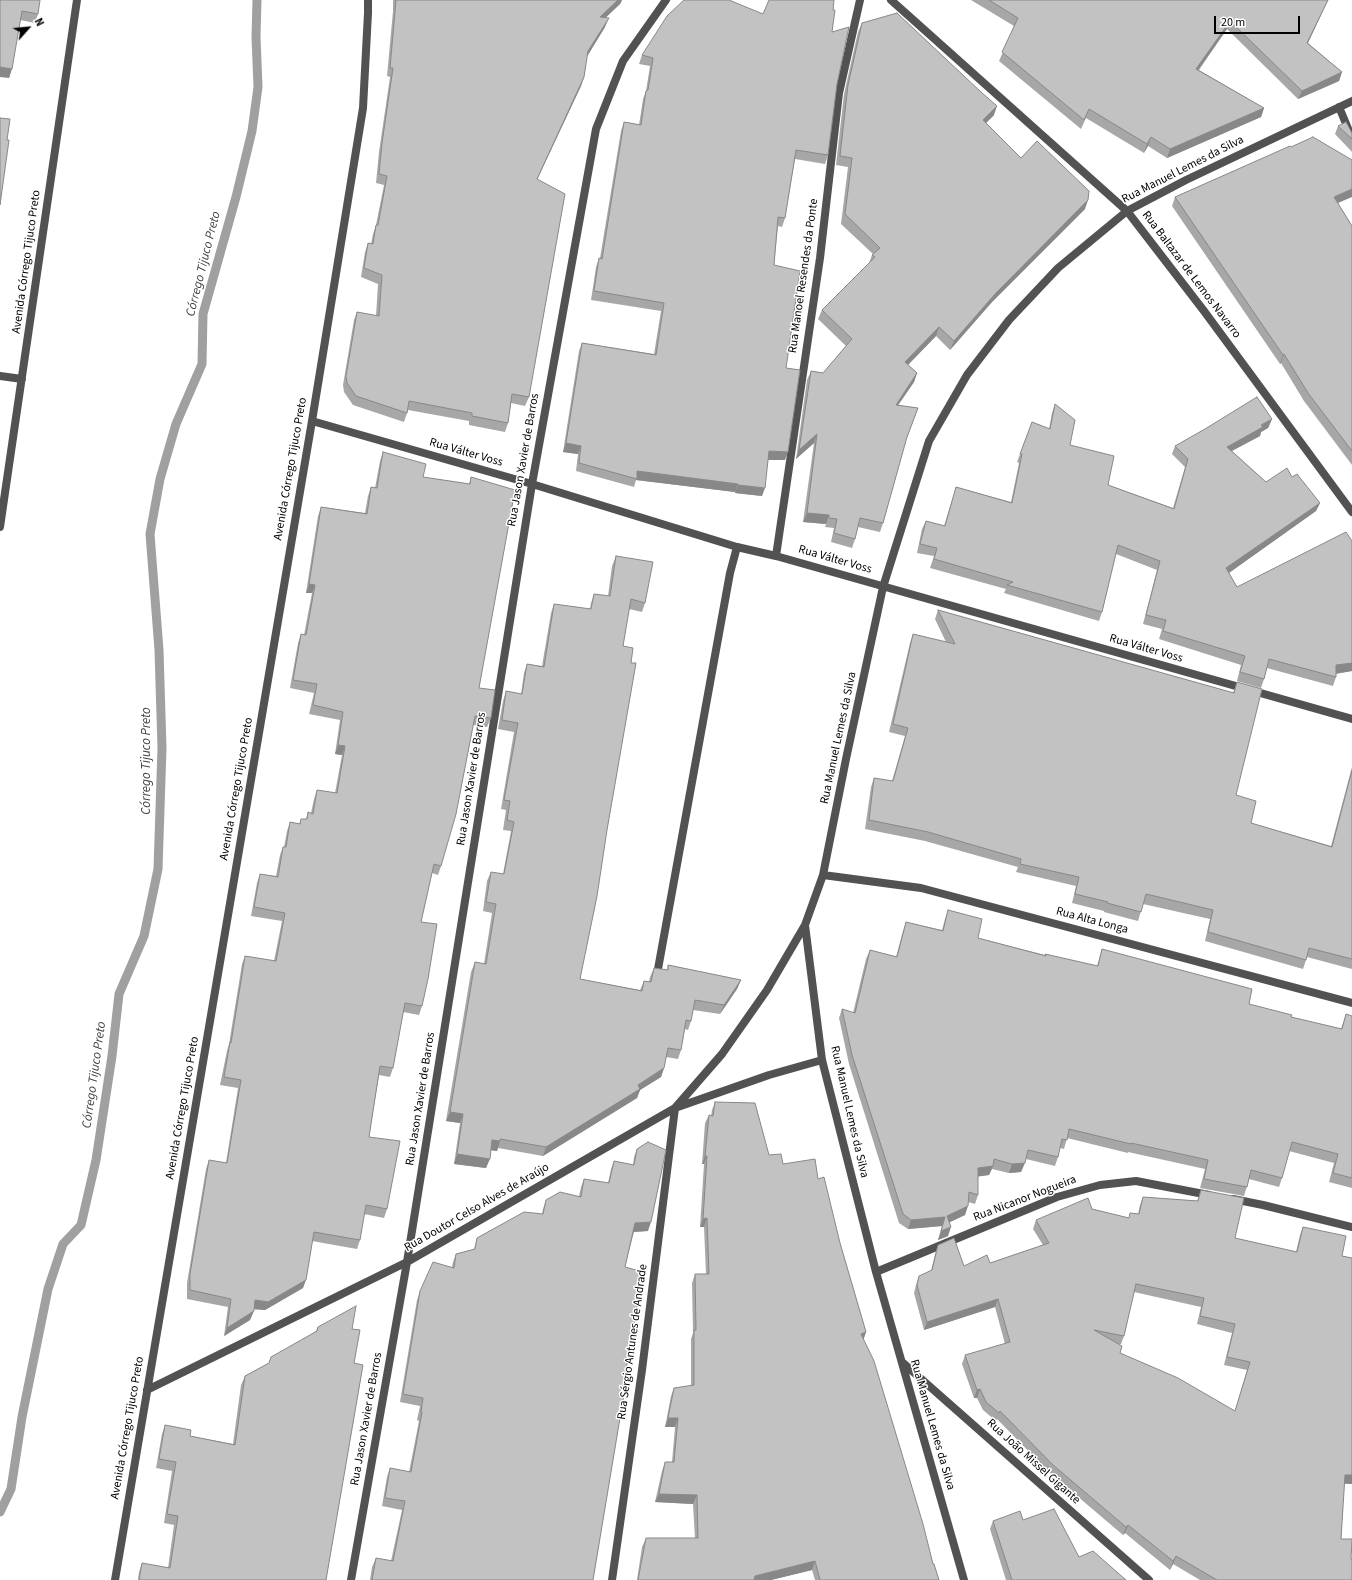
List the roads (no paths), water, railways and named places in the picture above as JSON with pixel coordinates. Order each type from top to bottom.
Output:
[{"type":"street","name":"Avenida Córrego Tijuco Preto","points":[[0,527],[77,0]]},
{"type":"street","name":"Avenida Córrego Tijuco Preto","points":[[115,1580],[312,421],[363,108],[368,0]]},
{"type":"street","name":"Rua Jason Xavier de Barros","points":[[351,1580],[407,1262],[532,484],[596,129],[623,61],[666,0]]},
{"type":"street","name":"Rua Manoel Resendes da Ponte","points":[[776,556],[820,258],[839,93],[860,0]]},
{"type":"street","name":"Rua Baltazar de Lemos Navarro","points":[[891,0],[1126,211],[1204,311],[1352,512]]},
{"type":"street","name":"Rua Manuel Lemes da Silva","points":[[964,1580],[876,1272],[822,1060],[805,925],[823,875],[883,587],[929,441],[967,376],[1009,320],[1058,268],[1126,211],[1186,180],[1352,101]]},
{"type":"street","points":[[1339,107],[1352,138]]},
{"type":"street","points":[[0,376],[22,380]]},
{"type":"street","name":"Rua Válter Voss","points":[[312,421],[532,484],[737,547],[776,556],[1352,719]]},
{"type":"street","points":[[658,969],[728,581],[737,547]]},
{"type":"street","name":"Rua Alta Longa","points":[[823,875],[922,888],[1352,1003]]},
{"type":"street","points":[[675,1108],[722,1054],[767,990],[805,925]]},
{"type":"street","name":"Rua Doutor Celso Alves de Araújo","points":[[147,1390],[407,1262],[675,1108],[769,1074],[822,1060]]},
{"type":"street","name":"Rua Sérgio Antunes de Andrade","points":[[612,1580],[642,1370],[675,1108]]},
{"type":"street","name":"Rua Nicanor Nogueira","points":[[876,1272],[1058,1197],[1100,1185],[1136,1181],[1263,1204],[1352,1227]]},
{"type":"street","name":"Rua João Missel Gigante","points":[[901,1362],[1148,1580]]},
{"type":"waterway","name":"Córrego Tijuco Preto","points":[[0,1512],[11,1489],[22,1417],[48,1289],[63,1244],[81,1225],[96,1160],[112,1056],[119,994],[144,936],[158,869],[162,748],[159,650],[150,534],[160,479],[176,424],[202,364],[203,314],[236,197],[252,131],[258,87],[256,37],[257,0]]}]
